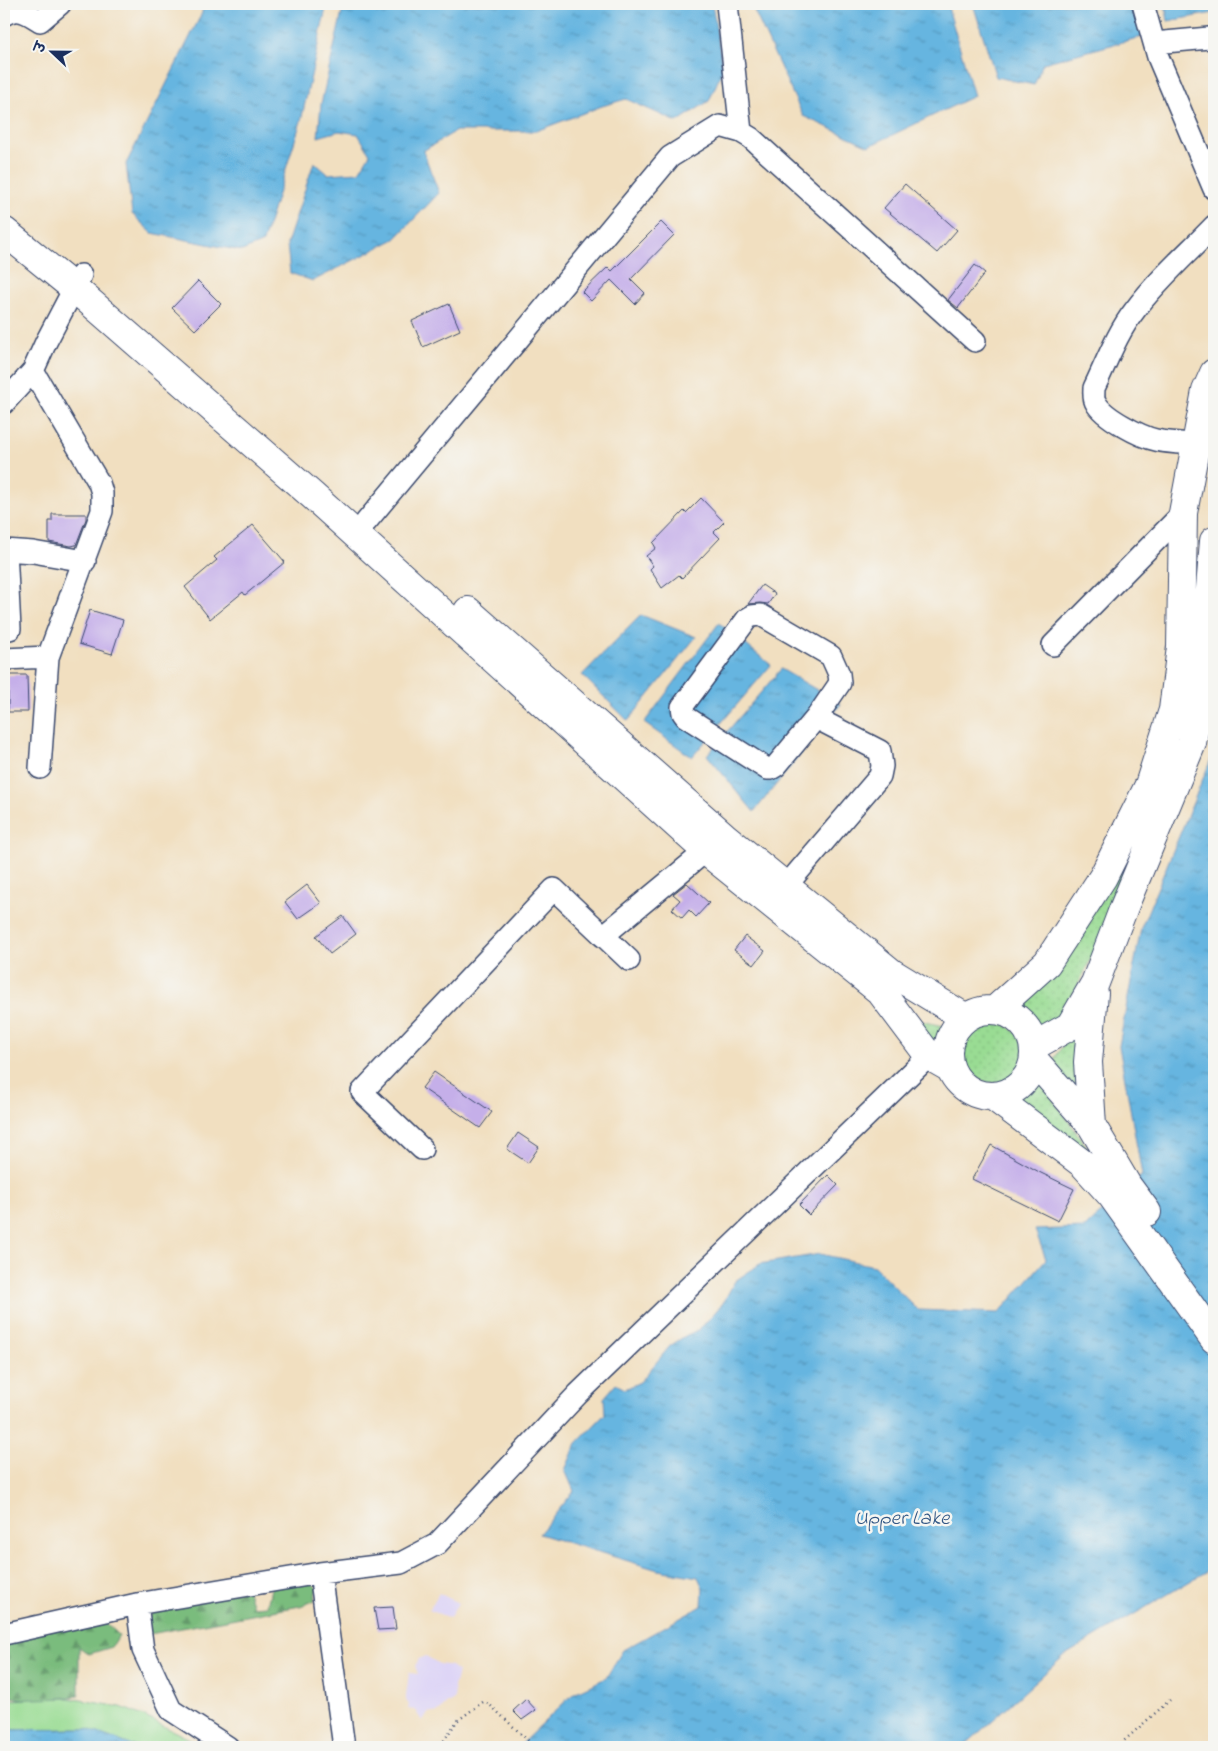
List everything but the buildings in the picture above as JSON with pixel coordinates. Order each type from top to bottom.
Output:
[{"type":"main road","points":[[4,217],[313,496],[715,844],[880,991],[957,1080],[967,1090],[980,1096],[994,1097],[1008,1093],[1020,1085],[1029,1074],[1034,1053],[1070,1026],[1094,983],[1192,743],[1202,685],[1214,541]]},
{"type":"main road","points":[[4,231],[77,282],[199,387],[366,522],[715,844],[786,886],[892,973],[966,1018]]},
{"type":"main road","points":[[995,1010],[1046,963],[1103,876],[1149,784],[1173,710],[1182,647],[1182,513],[1206,391],[1214,374]]},
{"type":"main road","points":[[1092,1126],[1088,1062],[1094,983]]},
{"type":"main road","points":[[940,1062],[948,1054],[950,1040],[956,1028],[966,1018],[980,1011],[995,1010],[1008,1014],[1020,1021],[1029,1032],[1034,1053],[1092,1126],[1120,1190],[1214,1339]]},
{"type":"main road","points":[[994,1097],[1120,1190],[1214,1307]]},
{"type":"street","points":[[4,15],[10,11],[23,10],[40,21],[60,4]]},
{"type":"street","points":[[727,4],[741,132]]},
{"type":"street","points":[[1143,4],[1158,57],[1214,189]]},
{"type":"street","points":[[1154,43],[1214,39]]},
{"type":"street","points":[[366,522],[670,157],[720,126],[741,132],[751,138],[974,342]]},
{"type":"street","points":[[1196,444],[1156,440],[1143,436],[1106,414],[1095,403],[1094,388],[1118,336],[1134,311],[1145,297],[1214,226]]},
{"type":"street","points":[[4,403],[33,371],[77,282]]},
{"type":"street","points":[[33,371],[99,483],[102,493],[102,510],[48,657],[40,768]]},
{"type":"street","points":[[1053,645],[1182,513]]},
{"type":"street","points":[[10,629],[5,550],[85,560]]},
{"type":"street","points":[[761,615],[831,656],[839,674],[840,683],[816,718],[776,766],[772,769],[767,769],[686,717],[682,707],[747,618],[761,615]]},
{"type":"street","points":[[4,659],[48,657]]},
{"type":"street","points":[[786,886],[880,776],[882,766],[880,751],[816,718]]},
{"type":"street","points":[[603,936],[715,844]]},
{"type":"street","points":[[422,1149],[362,1092],[554,889],[629,960]]},
{"type":"street","points":[[4,1634],[137,1604],[320,1572],[402,1563],[437,1544],[604,1368],[940,1062]]},
{"type":"street","points":[[320,1572],[344,1747]]},
{"type":"street","points":[[137,1604],[143,1650],[171,1710],[228,1747]]},
{"type":"path","points":[[1117,1747],[1170,1700]]},
{"type":"path","points":[[436,1747],[443,1742],[457,1721],[482,1702],[489,1704],[536,1747]]},
{"type":"shaded area","points":[[439,1593],[458,1603],[450,1618],[429,1610]]},
{"type":"shaded area","points":[[426,1656],[439,1664],[451,1666],[458,1672],[454,1687],[455,1699],[450,1703],[446,1703],[437,1713],[430,1712],[422,1721],[415,1710],[408,1709],[409,1705],[406,1695],[409,1673],[418,1674],[415,1666],[419,1659]]},
{"type":"green space","points":[[1175,727],[1186,730],[1116,907],[1077,987],[1044,1041],[1016,1006]]},
{"type":"green space","points":[[910,1019],[948,1027],[944,1040],[933,1050]]},
{"type":"green space","points":[[1080,1019],[1076,1098],[1054,1059]]},
{"type":"green space","points":[[988,1023],[1000,1023],[1011,1028],[1019,1036],[1024,1047],[1022,1065],[1011,1078],[1000,1083],[988,1083],[977,1078],[969,1070],[964,1059],[964,1047],[969,1036],[977,1028]]},
{"type":"green space","points":[[1040,1076],[1060,1109],[1110,1180],[1013,1101],[1023,1095]]},
{"type":"green space","points":[[307,1580],[317,1588],[314,1601],[300,1606],[150,1634],[145,1628],[150,1615],[159,1607],[247,1589],[253,1607],[267,1606],[272,1584]]},
{"type":"green space","points":[[105,1616],[107,1624],[119,1635],[112,1647],[89,1654],[79,1647],[79,1696],[35,1701],[4,1696],[4,1638]]},
{"type":"green space","points":[[69,1698],[121,1707],[206,1747],[136,1747],[87,1729],[4,1730],[4,1700]]},
{"type":"water","points":[[203,4],[327,4],[301,121],[263,242],[242,251],[152,233],[132,214],[126,164],[202,13]]},
{"type":"water","points":[[344,4],[712,4],[723,69],[709,101],[677,122],[626,99],[536,131],[456,131],[423,151],[439,193],[395,239],[313,281],[290,273],[287,244],[314,162],[328,174],[359,172],[370,154],[358,134],[339,131],[318,137],[321,104]]},
{"type":"water","points":[[751,4],[947,4],[974,96],[869,146],[803,116]]},
{"type":"water","points":[[973,4],[1138,4],[1145,36],[1043,63],[1034,85],[996,77]]},
{"type":"water","points":[[1165,4],[1214,4],[1214,13],[1168,21]]},
{"type":"water","points":[[641,615],[696,637],[628,721],[582,675]]},
{"type":"water","points":[[719,623],[771,665],[692,757],[644,723]]},
{"type":"water","points":[[781,669],[841,704],[754,812],[707,755]]},
{"type":"water","name":"Upper Lake","points":[[1214,752],[1214,1567],[1065,1655],[963,1747],[518,1747],[574,1693],[606,1678],[623,1650],[702,1606],[703,1588],[698,1577],[658,1570],[539,1534],[574,1491],[565,1470],[577,1443],[605,1414],[604,1398],[616,1384],[625,1389],[640,1382],[670,1346],[700,1329],[723,1303],[735,1281],[760,1264],[820,1254],[874,1266],[918,1310],[999,1313],[1046,1259],[1035,1230],[1085,1228],[1142,1175],[1119,1046],[1141,928]]},
{"type":"water","points":[[87,1729],[136,1747],[4,1747],[4,1730]]}]
